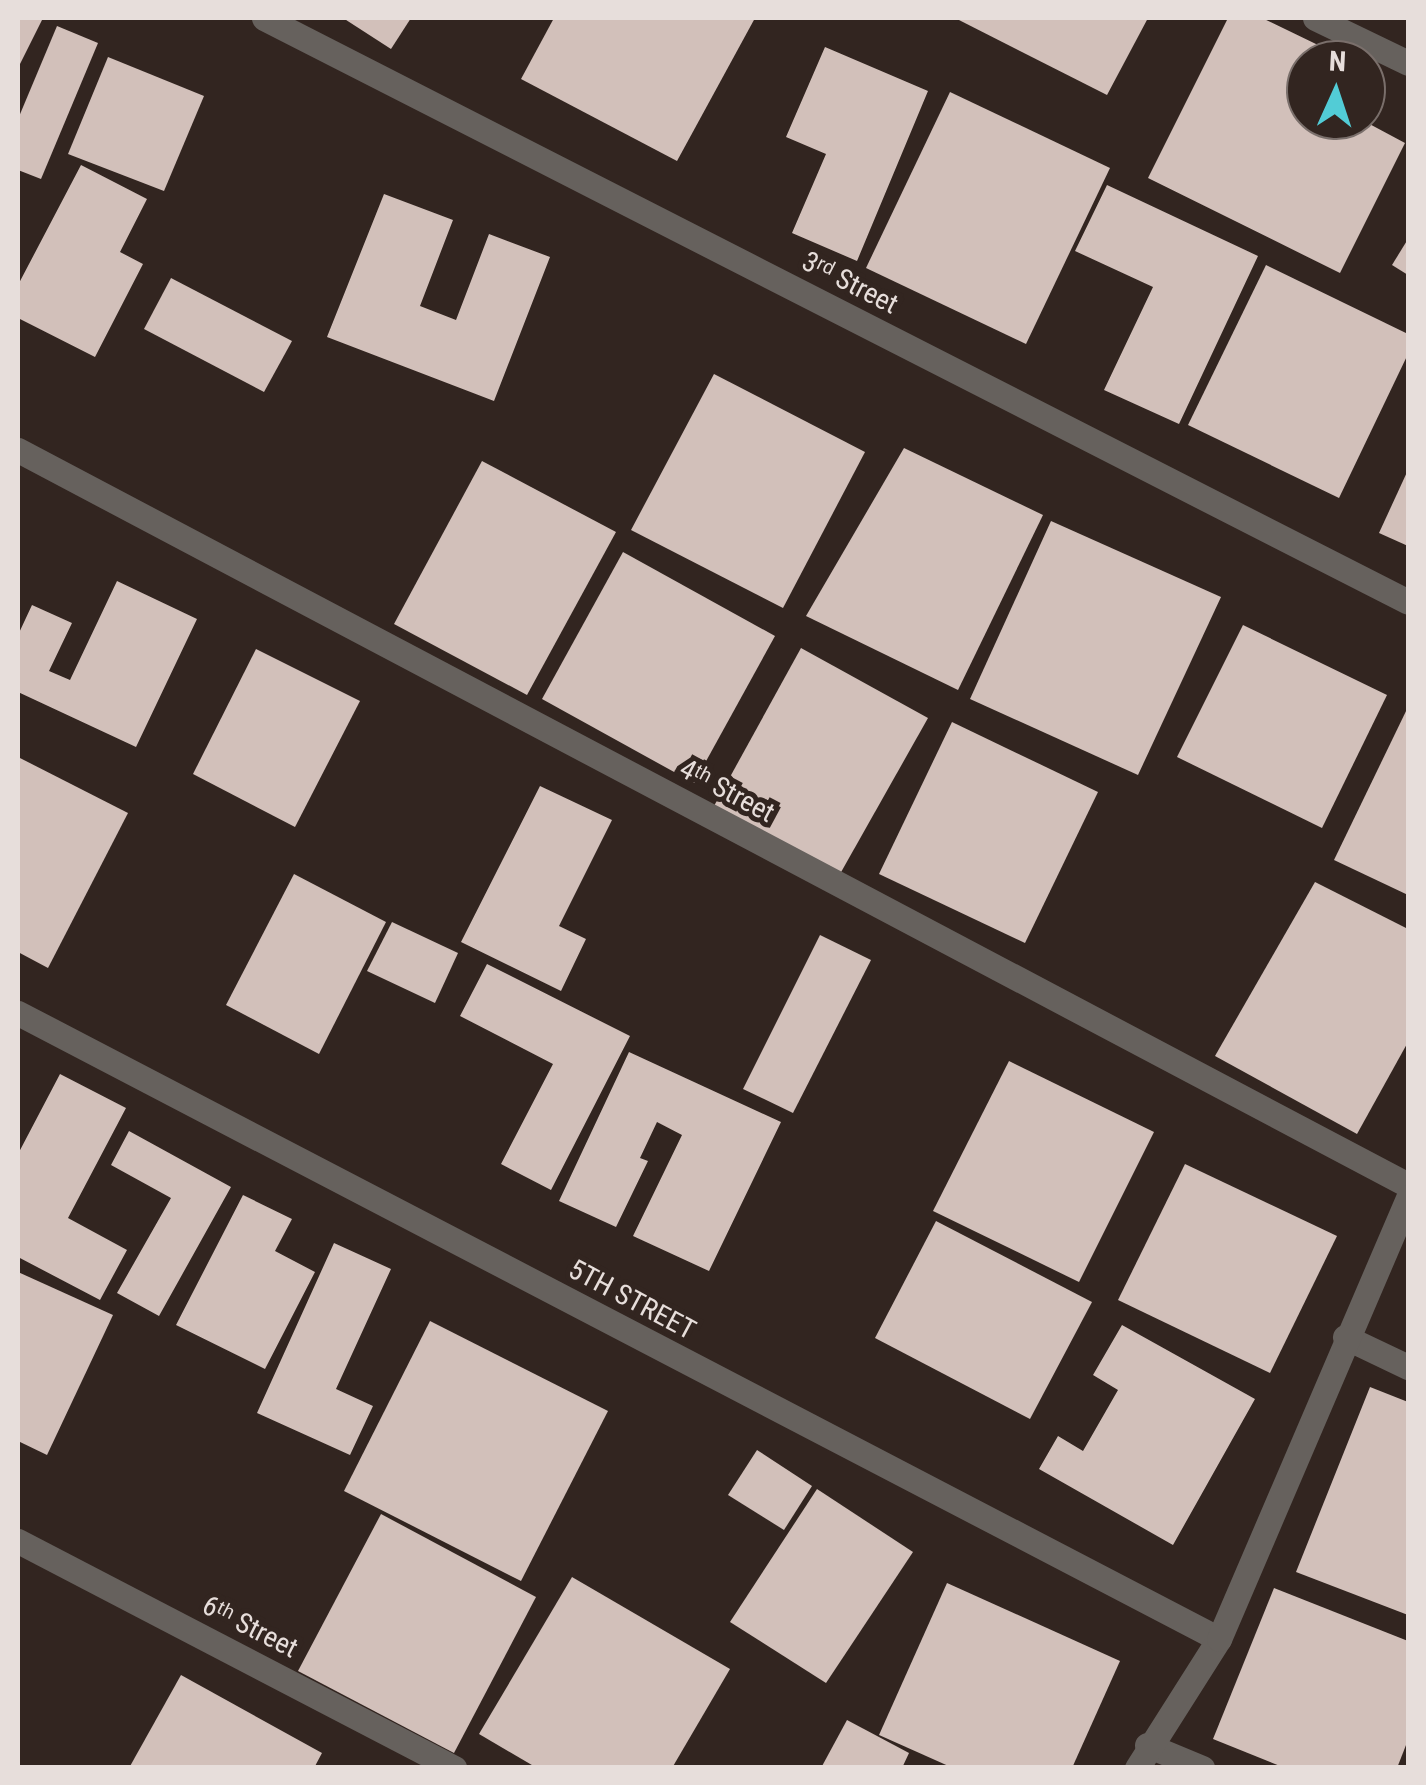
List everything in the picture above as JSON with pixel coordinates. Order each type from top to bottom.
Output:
[{"type":"street","name":"3ʳᵈ Street","points":[[264,18],[1408,602]]},
{"type":"street","points":[[1315,18],[1408,64]]},
{"type":"street","name":"4ᵗʰ Street","points":[[18,450],[1408,1186]]},
{"type":"street","name":"5TH STREET","points":[[18,1013],[1220,1639]]},
{"type":"street","points":[[1202,1768],[1142,1756],[1220,1639],[1345,1337],[1408,1198]]},
{"type":"street","points":[[1345,1337],[1408,1367]]},
{"type":"street","name":"6ᵗʰ Street","points":[[18,1541],[454,1768]]},
{"type":"building","points":[[18,18],[43,18],[18,68]]},
{"type":"building","points":[[343,18],[411,18],[391,49]]},
{"type":"building","points":[[554,18],[755,18],[677,161],[521,79]]},
{"type":"building","points":[[955,18],[1148,18],[1107,95]]},
{"type":"building","points":[[1228,18],[1262,18],[1308,40],[1286,40],[1286,140],[1386,140],[1386,133],[1405,143],[1340,273],[1148,178]]},
{"type":"building","points":[[57,26],[98,43],[41,179],[18,170],[18,119]]},
{"type":"building","points":[[825,47],[928,91],[857,261],[792,233],[826,154],[786,137]]},
{"type":"building","points":[[108,57],[204,96],[164,191],[68,154]]},
{"type":"building","points":[[950,92],[1110,168],[1026,344],[866,268]]},
{"type":"building","points":[[81,165],[147,199],[120,252],[143,264],[95,357],[18,318],[18,285]]},
{"type":"building","points":[[1107,185],[1258,256],[1179,424],[1104,390],[1153,287],[1075,251]]},
{"type":"building","points":[[384,194],[453,220],[420,306],[456,320],[489,234],[550,257],[494,401],[327,337]]},
{"type":"building","points":[[1408,239],[1408,275],[1392,265]]},
{"type":"building","points":[[1266,265],[1408,334],[1408,354],[1339,498],[1188,425]]},
{"type":"building","points":[[171,278],[292,341],[264,392],[144,329]]},
{"type":"building","points":[[714,374],[865,452],[783,608],[631,530]]},
{"type":"building","points":[[904,448],[1043,515],[958,690],[806,616]]},
{"type":"building","points":[[482,461],[616,532],[527,695],[394,624]]},
{"type":"building","points":[[1408,470],[1408,546],[1379,533]]},
{"type":"building","points":[[1051,521],[1221,597],[1138,775],[970,699]]},
{"type":"building","points":[[623,552],[775,636],[694,783],[542,699]]},
{"type":"building","points":[[117,581],[197,619],[136,747],[18,692],[18,635],[32,605],[72,623],[49,671],[70,680]]},
{"type":"building","points":[[1243,625],[1387,695],[1322,828],[1177,757]]},
{"type":"building","points":[[801,648],[928,718],[840,874],[714,806]]},
{"type":"building","points":[[256,649],[360,701],[295,827],[193,774]]},
{"type":"building","points":[[1408,707],[1408,895],[1334,860]]},
{"type":"building","points":[[952,722],[1098,792],[1025,943],[879,874]]},
{"type":"building","points":[[18,757],[128,813],[48,968],[18,952]]},
{"type":"building","points":[[540,786],[612,820],[559,926],[586,939],[561,991],[461,942]]},
{"type":"building","points":[[294,874],[386,922],[319,1054],[226,1005]]},
{"type":"building","points":[[1315,882],[1408,929],[1408,1042],[1357,1134],[1215,1056]]},
{"type":"building","points":[[392,922],[458,953],[435,1003],[367,971]]},
{"type":"building","points":[[820,935],[871,960],[793,1113],[743,1089]]},
{"type":"building","points":[[487,964],[630,1036],[551,1190],[501,1164],[553,1064],[460,1016]]},
{"type":"building","points":[[629,1052],[781,1122],[709,1271],[633,1236],[682,1135],[657,1122],[640,1158],[648,1161],[616,1227],[559,1201]]},
{"type":"building","points":[[1009,1061],[1154,1132],[1079,1282],[933,1211]]},
{"type":"building","points":[[60,1074],[126,1108],[68,1218],[127,1250],[100,1300],[18,1257],[18,1154]]},
{"type":"building","points":[[129,1131],[231,1187],[159,1316],[117,1293],[171,1198],[111,1165]]},
{"type":"building","points":[[1185,1164],[1337,1236],[1270,1373],[1118,1300]]},
{"type":"building","points":[[243,1195],[292,1219],[275,1251],[315,1272],[265,1369],[176,1325]]},
{"type":"building","points":[[936,1221],[1092,1302],[1030,1419],[875,1338]]},
{"type":"building","points":[[334,1243],[391,1269],[336,1389],[373,1406],[350,1455],[257,1413]]},
{"type":"building","points":[[18,1272],[113,1315],[47,1455],[18,1441]]},
{"type":"building","points":[[430,1321],[608,1411],[521,1581],[344,1491]]},
{"type":"building","points":[[1122,1325],[1255,1399],[1173,1545],[1039,1469],[1058,1436],[1083,1451],[1118,1390],[1093,1375]]},
{"type":"building","points":[[1370,1387],[1408,1402],[1408,1615],[1296,1572]]},
{"type":"building","points":[[757,1450],[812,1486],[784,1530],[728,1495]]},
{"type":"building","points":[[817,1489],[913,1552],[826,1683],[730,1622]]},
{"type":"building","points":[[381,1514],[536,1597],[454,1753],[298,1671]]},
{"type":"building","points":[[572,1577],[730,1669],[672,1768],[537,1768],[479,1734]]},
{"type":"building","points":[[947,1583],[1120,1661],[1072,1768],[953,1768],[879,1735]]},
{"type":"building","points":[[1274,1588],[1408,1641],[1408,1740],[1397,1768],[1285,1768],[1213,1739]]},
{"type":"building","points":[[181,1675],[322,1753],[314,1768],[129,1768]]},
{"type":"building","points":[[847,1720],[909,1753],[902,1768],[821,1768]]}]
